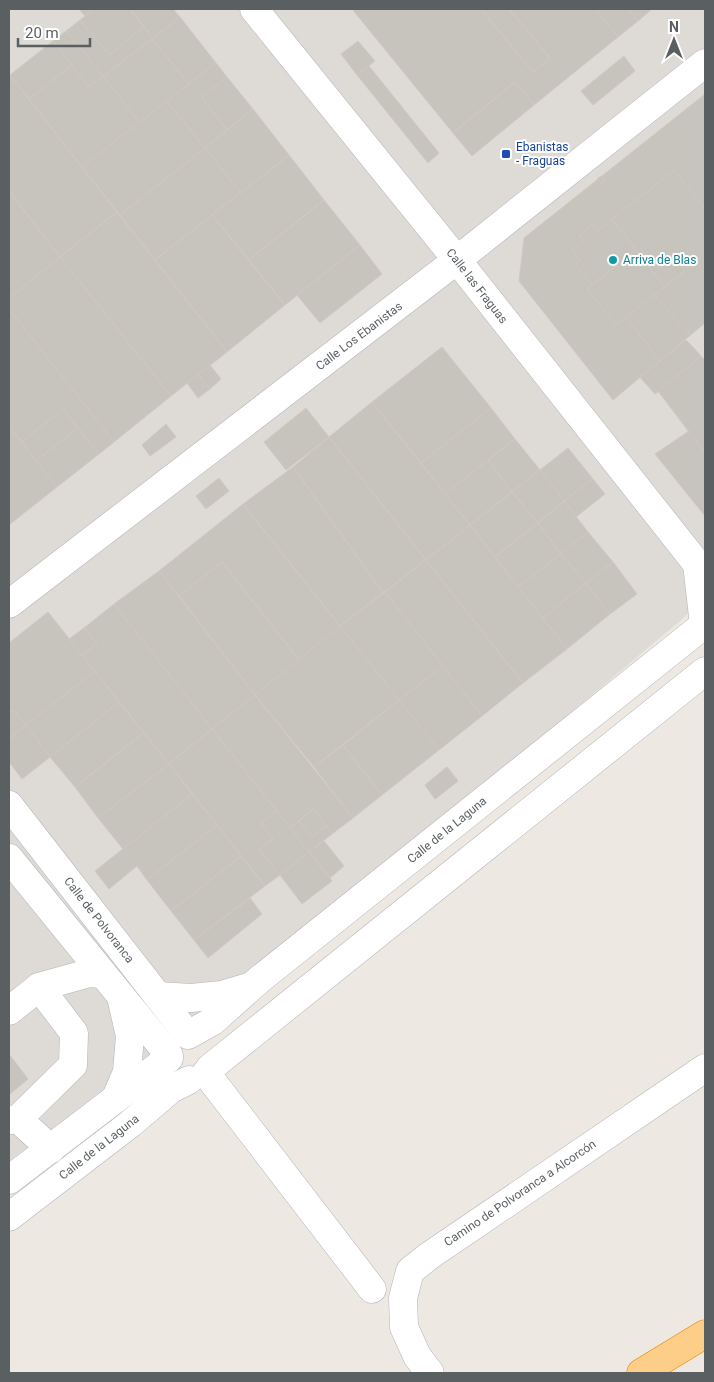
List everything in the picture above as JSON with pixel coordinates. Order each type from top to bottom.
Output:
[{"type":"highway","points":[[641,1373],[705,1334]]},
{"type":"street","name":"Calle las Fraguas","points":[[254,9],[701,565],[704,625]]},
{"type":"street","name":"Calle Los Ebanistas","points":[[9,604],[457,260],[705,63]]},
{"type":"street","name":"Calle de la Laguna","points":[[188,1035],[213,1021],[253,985],[704,625]]},
{"type":"street","name":"Calle de la Laguna","points":[[9,1216],[130,1124],[171,1089],[202,1074],[705,671]]},
{"type":"street","name":"Calle de Polvoranca","points":[[9,804],[188,1035]]},
{"type":"street","points":[[9,858],[169,1056],[172,1070],[177,1075],[202,1074]]},
{"type":"street","points":[[9,1011],[39,988],[89,972],[103,974]]},
{"type":"street","points":[[158,996],[191,998],[222,995],[253,985]]},
{"type":"street","points":[[39,988],[74,1033],[73,1065],[13,1119],[51,1149]]},
{"type":"street","points":[[116,1098],[126,1072],[130,1036],[120,995]]},
{"type":"street","points":[[9,1180],[169,1056],[174,1044],[188,1035],[201,1039],[206,1043],[212,1055],[202,1074]]},
{"type":"street","name":"Camino de Polvoranca a Alcorcón","points":[[423,1365],[404,1327],[403,1298],[410,1271],[437,1250],[705,1068]]},
{"type":"street","points":[[202,1074],[372,1290]]},
{"type":"shaded area","points":[[9,9],[705,9],[705,598],[679,622],[9,1183]]},
{"type":"building","points":[[79,9],[94,9],[85,16]]},
{"type":"building","points":[[94,9],[130,9],[144,27],[109,55],[80,20]]},
{"type":"building","points":[[130,9],[173,9],[180,17],[153,38]]},
{"type":"building","points":[[352,9],[481,9],[533,72],[550,58],[509,9],[595,9],[618,37],[534,105],[515,82],[453,133]]},
{"type":"building","points":[[481,9],[509,9],[550,58],[533,72]]},
{"type":"building","points":[[595,9],[628,9],[638,21],[618,37]]},
{"type":"building","points":[[628,9],[652,9],[638,21]]},
{"type":"building","points":[[180,17],[216,63],[189,84],[152,39]]},
{"type":"building","points":[[80,20],[109,55],[144,27],[153,38],[103,77],[66,31]]},
{"type":"building","points":[[66,31],[103,76],[89,87],[53,41]]},
{"type":"building","points":[[152,39],[189,84],[140,123],[103,77]]},
{"type":"building","points":[[53,41],[72,65],[29,99],[10,75]]},
{"type":"building","points":[[358,41],[375,61],[357,75],[341,54]]},
{"type":"building","points":[[624,56],[635,71],[593,105],[581,91]]},
{"type":"building","points":[[216,63],[227,77],[202,97],[227,130],[205,148],[167,101]]},
{"type":"building","points":[[72,65],[89,87],[103,76],[140,123],[82,167],[29,99]]},
{"type":"building","points":[[369,66],[439,153],[428,163],[357,75]]},
{"type":"building","points":[[10,75],[117,212],[60,257],[9,191]]},
{"type":"building","points":[[227,77],[253,109],[227,130],[202,97]]},
{"type":"building","points":[[515,82],[534,105],[472,156],[453,133]]},
{"type":"building","name":"Arriva de Blas","points":[[705,94],[705,323],[613,400],[519,281],[524,238]]},
{"type":"building","points":[[167,101],[205,148],[120,215],[82,167]]},
{"type":"building","points":[[253,109],[289,155],[241,193],[205,148]]},
{"type":"building","points":[[205,148],[241,193],[155,260],[120,215]]},
{"type":"building","points":[[289,155],[324,200],[249,260],[212,215]]},
{"type":"building","points":[[674,170],[705,209],[705,254],[665,287],[612,219]]},
{"type":"building","points":[[601,176],[606,181],[602,184],[597,179]]},
{"type":"building","points":[[9,191],[60,257],[9,298]]},
{"type":"building","points":[[324,200],[360,245],[285,305],[249,260]]},
{"type":"building","points":[[117,212],[227,352],[171,396],[60,257]]},
{"type":"building","points":[[212,215],[285,305],[227,352],[155,260]]},
{"type":"building","points":[[612,219],[636,250],[592,285],[575,264],[580,260],[572,250],[583,241],[579,236],[592,225],[597,231]]},
{"type":"building","points":[[360,245],[382,274],[320,323],[297,295]]},
{"type":"building","points":[[636,250],[665,287],[616,325],[587,289]]},
{"type":"building","points":[[60,257],[171,396],[114,442],[9,309],[9,298]]},
{"type":"building","points":[[654,295],[690,335],[660,361],[626,317]]},
{"type":"building","points":[[9,309],[114,442],[99,454],[63,409],[22,442],[9,426]]},
{"type":"building","points":[[686,340],[701,356],[655,394],[640,377]]},
{"type":"building","points":[[686,340],[701,356],[655,394],[640,377]]},
{"type":"building","points":[[442,347],[491,408],[421,463],[372,402]]},
{"type":"building","points":[[701,356],[705,360],[705,453],[658,391]]},
{"type":"building","points":[[210,365],[221,379],[210,389],[198,375]]},
{"type":"building","points":[[198,375],[210,389],[198,398],[187,383]]},
{"type":"building","points":[[372,402],[470,525],[426,560],[329,437]]},
{"type":"building","points":[[306,408],[329,437],[286,470],[264,442]]},
{"type":"building","points":[[491,408],[515,439],[445,494],[421,463]]},
{"type":"building","points":[[63,409],[78,428],[36,461],[22,442]]},
{"type":"building","points":[[166,424],[176,437],[150,456],[142,445]]},
{"type":"building","points":[[9,426],[57,487],[9,525]]},
{"type":"building","points":[[78,428],[99,454],[57,487],[36,461]]},
{"type":"building","points":[[689,431],[705,453],[705,516],[655,454]]},
{"type":"building","points":[[329,437],[426,560],[383,593],[293,467]]},
{"type":"building","points":[[515,439],[540,470],[512,492],[488,460]]},
{"type":"building","points":[[568,448],[593,479],[564,501],[540,470]]},
{"type":"building","points":[[488,460],[512,492],[470,525],[445,494]]},
{"type":"building","points":[[293,467],[383,593],[340,626],[243,504]]},
{"type":"building","points":[[540,470],[564,501],[538,523],[512,492]]},
{"type":"building","points":[[219,478],[229,491],[206,509],[196,496]]},
{"type":"building","points":[[593,479],[605,494],[576,517],[564,501]]},
{"type":"building","points":[[512,492],[538,523],[495,557],[470,525]]},
{"type":"building","points":[[564,501],[588,532],[561,554],[538,523]]},
{"type":"building","points":[[243,504],[340,626],[299,660],[222,562],[179,596],[159,571]]},
{"type":"building","points":[[538,523],[561,554],[518,587],[495,557]]},
{"type":"building","points":[[470,525],[567,649],[523,683],[426,560]]},
{"type":"building","points":[[588,532],[613,562],[586,583],[561,554]]},
{"type":"building","points":[[561,554],[586,583],[543,618],[518,587]]},
{"type":"building","points":[[426,560],[523,683],[482,716],[385,592]]},
{"type":"building","points":[[222,562],[299,660],[255,695],[179,596]]},
{"type":"building","points":[[613,562],[637,594],[610,614],[586,583]]},
{"type":"building","points":[[159,571],[255,695],[212,729],[114,604]]},
{"type":"building","points":[[586,583],[610,614],[567,649],[543,618]]},
{"type":"building","points":[[385,592],[443,666],[399,700],[340,626]]},
{"type":"building","points":[[114,604],[212,729],[169,764],[82,655],[97,644],[84,628]]},
{"type":"building","points":[[48,612],[95,671],[26,725],[13,710],[9,713],[9,643]]},
{"type":"building","points":[[340,626],[399,700],[314,767],[255,695]]},
{"type":"building","points":[[84,628],[97,644],[82,655],[69,639]]},
{"type":"building","points":[[443,666],[482,716],[439,750],[399,700]]},
{"type":"building","points":[[95,671],[119,702],[50,757],[26,725]]},
{"type":"building","points":[[255,695],[353,818],[332,834],[313,809],[290,828],[212,729]]},
{"type":"building","points":[[399,700],[439,750],[382,795],[343,745]]},
{"type":"building","points":[[119,702],[144,733],[75,787],[50,757]]},
{"type":"building","points":[[13,710],[26,725],[9,739],[9,713]]},
{"type":"building","points":[[26,725],[50,757],[22,779],[9,762],[9,739]]},
{"type":"building","points":[[212,729],[277,811],[261,823],[273,839],[259,850],[280,875],[265,886],[169,764]]},
{"type":"building","points":[[144,733],[169,764],[98,818],[75,787]]},
{"type":"building","points":[[343,745],[382,795],[353,818],[314,767]]},
{"type":"building","points":[[169,764],[192,794],[123,849],[98,818]]},
{"type":"building","points":[[447,767],[458,781],[435,799],[425,785]]},
{"type":"building","points":[[447,767],[458,781],[435,799],[425,785]]},
{"type":"building","points":[[192,794],[217,825],[147,880],[137,866],[109,889],[95,871]]},
{"type":"building","points":[[313,809],[326,825],[312,837],[299,821]]},
{"type":"building","points":[[277,811],[309,852],[280,875],[259,850],[273,839],[261,823]]},
{"type":"building","points":[[299,821],[312,837],[326,825],[332,834],[309,852],[290,828]]},
{"type":"building","points":[[217,825],[241,856],[171,911],[147,880]]},
{"type":"building","points":[[324,841],[344,866],[330,878],[309,852]]},
{"type":"building","points":[[309,852],[332,881],[302,904],[280,875]]},
{"type":"building","points":[[241,856],[265,886],[194,940],[171,911]]},
{"type":"building","points":[[250,898],[262,914],[208,958],[194,940]]},
{"type":"building","points":[[9,1054],[28,1079],[9,1095]]},
{"type":"place","name":"Ebanistas - Fraguas","points":[[506,154]]},
{"type":"place","name":"Arriva de Blas","points":[[613,260]]}]
